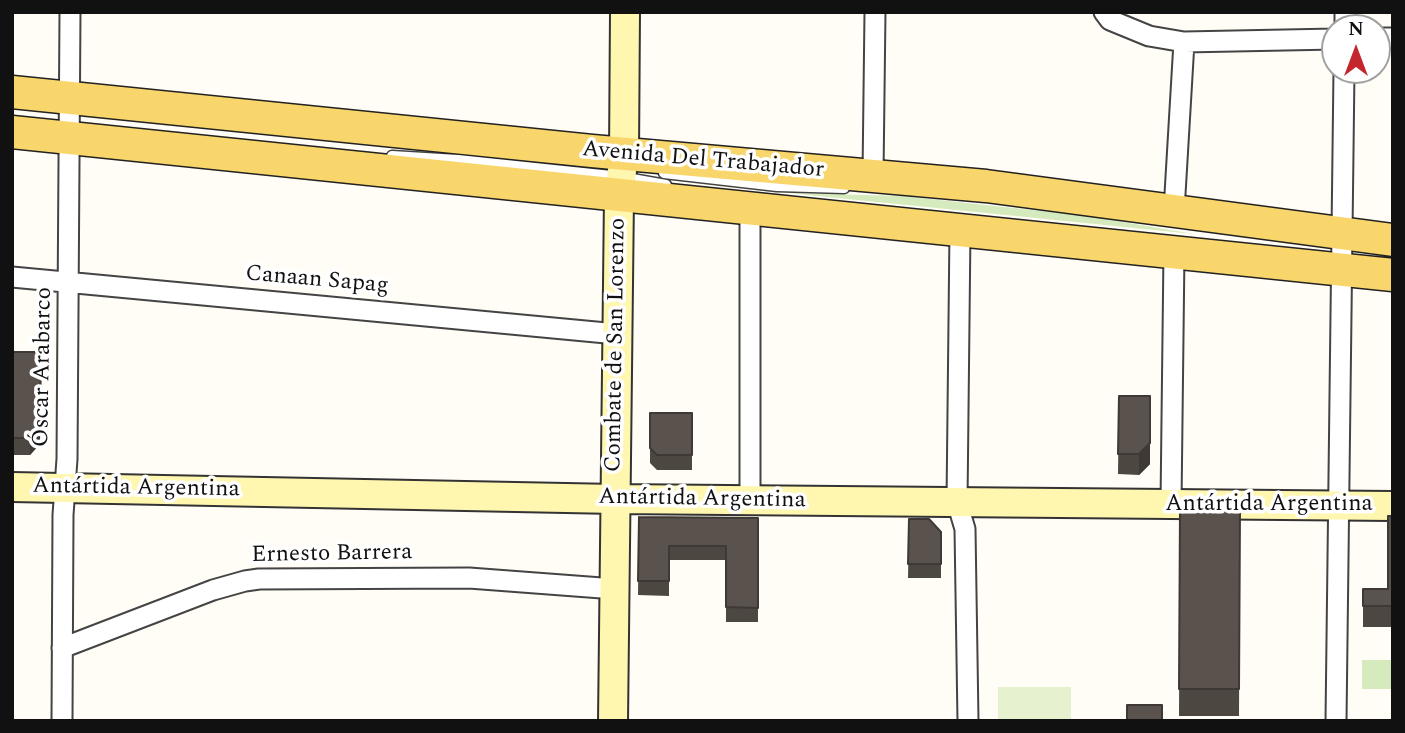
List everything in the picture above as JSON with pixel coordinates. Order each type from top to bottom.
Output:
[{"type":"main road","name":"Combate de San Lorenzo","points":[[613,721],[617,334],[627,173],[620,13]]},
{"type":"main road","name":"Avenida Del Trabajador","points":[[12,92],[70,117],[627,173],[986,186],[1174,211],[1341,251],[1393,275]]},
{"type":"main road","name":"Avenida Del Trabajador","points":[[12,132],[70,117],[627,173],[750,208],[1174,252],[1341,251],[1393,240]]},
{"type":"main road","name":"Antártida Argentina","points":[[12,487],[616,499],[1393,506]]},
{"type":"street","name":"Óscar Arabarco","points":[[62,721],[70,12]]},
{"type":"street","points":[[865,182],[875,12]]},
{"type":"street","points":[[1104,12],[1110,20],[1149,36],[1184,42],[1321,39]]},
{"type":"street","points":[[1174,211],[1184,42]]},
{"type":"street","points":[[1336,721],[1344,84]]},
{"type":"street","points":[[750,208],[750,500]]},
{"type":"street","points":[[960,230],[957,502],[965,530],[968,721]]},
{"type":"street","points":[[1171,504],[1174,252]]},
{"type":"street","name":"Canaan Sapag","points":[[12,276],[617,334]]},
{"type":"street","name":"Ernesto Barrera","points":[[62,648],[214,590],[259,579],[469,578],[615,589]]},
{"type":"lane","points":[[426,145],[467,149]]},
{"type":"lane","points":[[480,151],[627,173],[680,187]]},
{"type":"lane","points":[[382,155],[627,173]]},
{"type":"lane","points":[[658,172],[789,187],[865,182]]},
{"type":"lane","points":[[1341,251],[1393,249]]},
{"type":"green space","points":[[788,193],[902,196],[1087,216],[1194,234]]},
{"type":"green space","points":[[1362,660],[1393,660],[1393,689],[1362,689]]},
{"type":"green space","points":[[998,687],[1071,687],[1071,721],[998,721]]},
{"type":"building","points":[[12,352],[41,352],[40,427],[30,438],[12,438]]},
{"type":"building","points":[[1119,396],[1150,396],[1150,443],[1139,454],[1118,454]]},
{"type":"building","points":[[650,413],[692,413],[692,455],[657,455],[650,448]]},
{"type":"building","points":[[1180,509],[1240,509],[1239,689],[1179,689]]},
{"type":"building","points":[[1388,516],[1393,516],[1393,606],[1363,606],[1363,589],[1388,589]]},
{"type":"building","points":[[639,517],[758,518],[758,608],[726,607],[726,546],[669,546],[669,581],[638,581]]},
{"type":"building","points":[[909,519],[929,519],[941,532],[941,564],[908,564]]},
{"type":"building","points":[[1127,705],[1162,705],[1162,721],[1127,721]]}]
